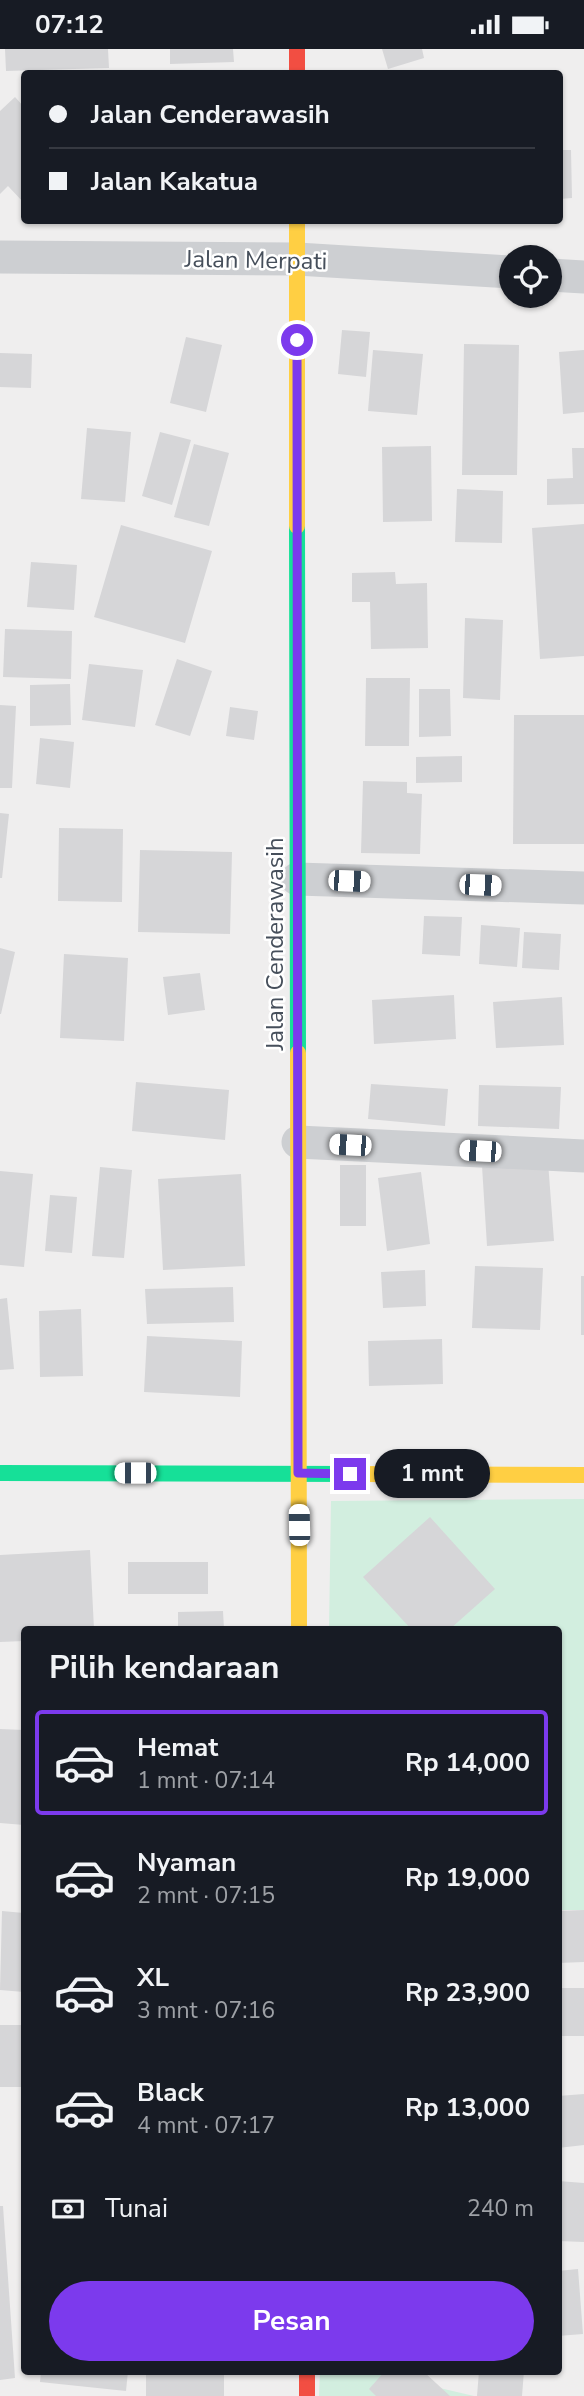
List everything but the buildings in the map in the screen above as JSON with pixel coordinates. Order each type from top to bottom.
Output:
[{"type":"street","points":[[297,49],[297,70]]},
{"type":"street","name":"Jalan Cenderawasih","points":[[297,224],[299,1626]]},
{"type":"street","name":"Jalan Merpati","points":[[0,257],[297,259],[499,271]]},
{"type":"street","points":[[562,276],[584,277]]},
{"type":"street","points":[[297,879],[584,888]]},
{"type":"street","points":[[298,1142],[584,1156]]},
{"type":"street","points":[[0,1473],[584,1475]]},
{"type":"street","points":[[307,2375],[307,2396]]},
{"type":"green space","points":[[584,1499],[584,1910],[562,1910],[562,1626],[329,1626],[331,1501]]},
{"type":"green space","points":[[320,2375],[384,2375],[474,2396],[319,2396]]},
{"type":"traffic: fast","points":[[297,526],[298,1053]]},
{"type":"traffic: fast","points":[[0,1473],[359,1474]]},
{"type":"traffic: slow","points":[[297,224],[297,526]]},
{"type":"traffic: slow","points":[[298,1053],[299,1626]]},
{"type":"traffic: slow","points":[[359,1474],[584,1475]]},
{"type":"traffic: jam","points":[[297,49],[297,70]]},
{"type":"traffic: jam","points":[[307,2375],[307,2396]]},
{"type":"route","points":[[297,340],[298,1473],[350,1474]]}]
